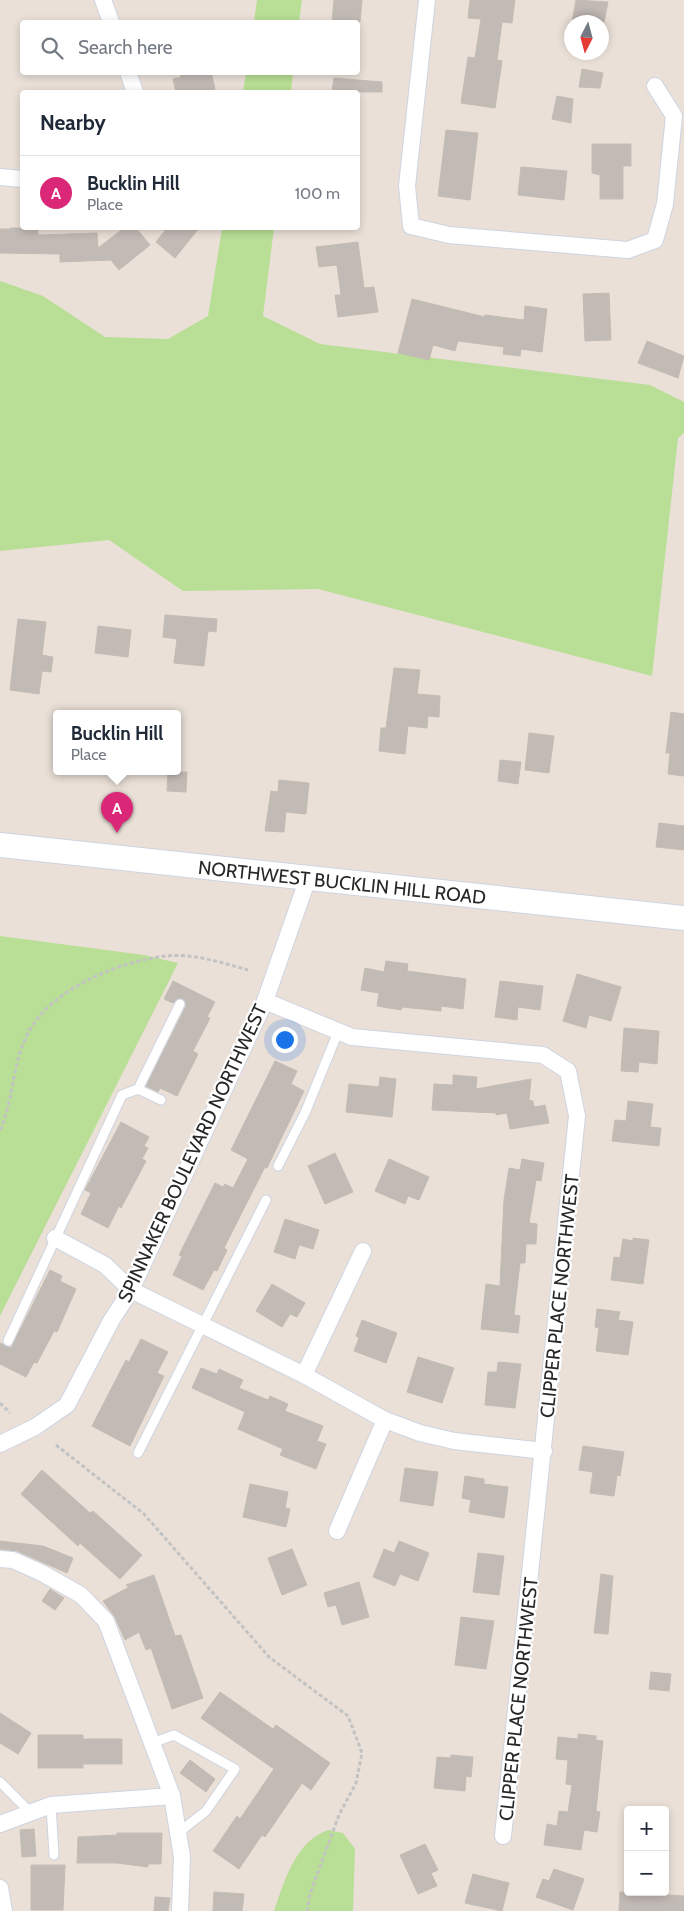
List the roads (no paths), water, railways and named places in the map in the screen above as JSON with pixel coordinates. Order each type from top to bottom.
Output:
[{"type":"main road","name":"NORTHWEST BUCKLIN HILL ROAD","points":[[0,846],[684,918]]},
{"type":"street","points":[[103,0],[110,20]]},
{"type":"street","points":[[427,0],[407,186],[411,226],[448,234],[628,250],[655,240],[665,204],[674,116],[655,86]]},
{"type":"street","points":[[129,75],[133,90]]},
{"type":"street","points":[[0,177],[20,179]]},
{"type":"street","name":"SPINNAKER BOULEVARD NORTHWEST","points":[[0,1444],[35,1427],[67,1405],[111,1321],[131,1290],[265,1001],[308,878]]},
{"type":"street","name":"CLIPPER PLACE NORTHWEST","points":[[265,1001],[352,1037],[543,1055],[568,1071],[577,1116],[503,1836]]},
{"type":"street","points":[[55,1238],[105,1265],[131,1290],[304,1375],[386,1420],[454,1441],[544,1451]]},
{"type":"street","points":[[304,1375],[363,1251]]},
{"type":"street","points":[[337,1531],[386,1420]]},
{"type":"street","points":[[0,1560],[13,1560],[42,1573],[81,1595],[106,1621],[172,1796],[182,1857],[180,1911]]},
{"type":"street","points":[[0,1824],[51,1805],[172,1796]]},
{"type":"street","points":[[0,1888],[4,1911]]},
{"type":"lane","points":[[8,1342],[122,1095],[138,1089],[180,1004]]},
{"type":"lane","points":[[278,1166],[306,1113],[338,1032]]},
{"type":"lane","points":[[138,1089],[160,1100]]},
{"type":"lane","points":[[138,1454],[201,1325],[266,1200]]},
{"type":"lane","points":[[152,1743],[174,1735],[235,1769],[206,1811],[178,1833]]},
{"type":"lane","points":[[0,1782],[31,1812]]},
{"type":"lane","points":[[51,1805],[54,1855]]},
{"type":"place","name":"Bucklin Hill","points":[[117,833]]}]
